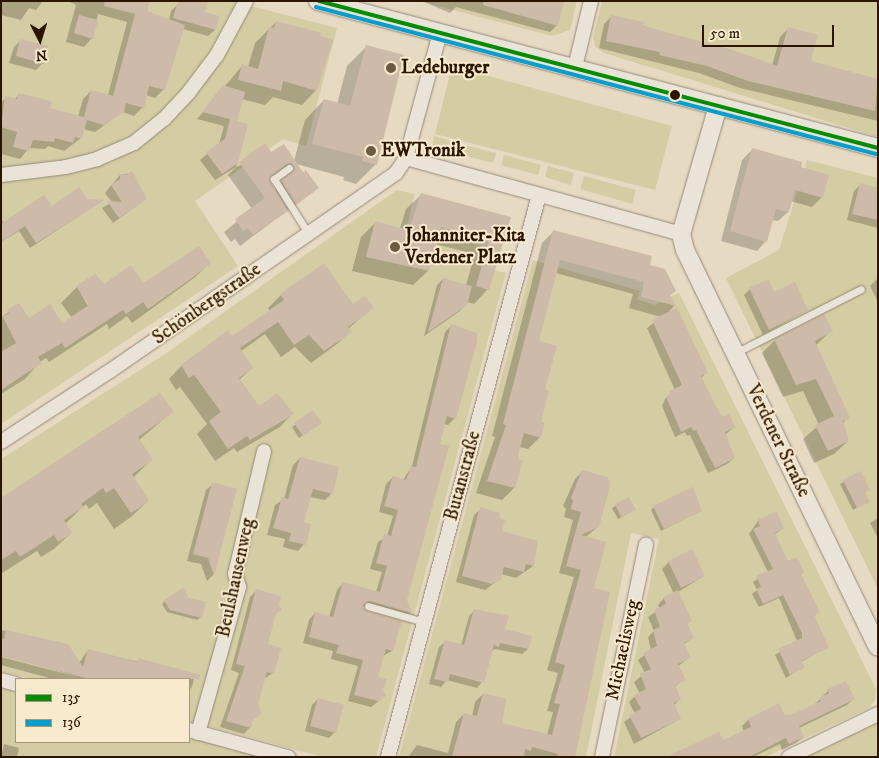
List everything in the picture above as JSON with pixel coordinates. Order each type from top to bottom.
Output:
[{"type":"street","points":[[1,175],[66,168],[97,160],[134,143],[164,119],[189,92],[217,54],[246,1]]},
{"type":"street","points":[[318,1],[878,148]]},
{"type":"street","points":[[575,68],[591,1]]},
{"type":"street","points":[[440,33],[406,158],[682,234],[718,106]]},
{"type":"street","name":"Schönbergstraße","points":[[1,442],[110,371],[396,173],[406,158]]},
{"type":"street","name":"Butanstraße","points":[[388,757],[539,195]]},
{"type":"street","name":"Verdener Straße","points":[[682,234],[685,250],[878,647]]},
{"type":"street","name":"Beulshausenweg","points":[[194,731],[239,587],[235,574],[264,451]]},
{"type":"street","name":"Michaelisweg","points":[[602,757],[646,544]]},
{"type":"street","points":[[1,680],[15,684]]},
{"type":"street","points":[[789,757],[878,714]]},
{"type":"street","points":[[194,731],[288,757]]},
{"type":"lane","points":[[289,168],[274,179],[308,233]]},
{"type":"lane","points":[[735,353],[861,289]]},
{"type":"lane","points":[[368,606],[424,622]]},
{"type":"shaded area","points":[[1,1],[232,1],[337,28],[306,146],[283,139],[195,201],[238,266],[1,424]]},
{"type":"shaded area","points":[[419,1],[577,1],[570,30],[552,36]]},
{"type":"shaded area","points":[[602,1],[878,1],[878,137],[604,53],[595,46],[593,38]]},
{"type":"shaded area","points":[[452,66],[672,126],[655,190],[435,134]]},
{"type":"shaded area","points":[[434,136],[455,142],[452,153],[432,147]]},
{"type":"shaded area","points":[[464,145],[496,153],[493,163],[462,155]]},
{"type":"shaded area","points":[[504,155],[541,165],[538,175],[501,165]]},
{"type":"shaded area","points":[[807,160],[878,178],[878,589],[726,278],[779,250]]},
{"type":"shaded area","points":[[548,166],[574,173],[571,185],[545,177]]},
{"type":"shaded area","points":[[584,176],[636,190],[632,204],[580,189]]},
{"type":"shaded area","points":[[397,190],[415,194],[399,257],[431,266],[441,234],[485,247],[480,267],[506,273],[376,757],[323,757],[190,721],[190,678],[27,678],[1,671],[1,459],[165,354]]},
{"type":"shaded area","points":[[533,260],[640,291],[637,299],[654,305],[679,293],[876,689],[875,700],[869,708],[765,757],[614,757],[659,539],[631,533],[586,757],[399,757]]},
{"type":"shaded area","points":[[1,680],[15,684],[15,743],[190,743],[190,730],[288,757],[1,757]]},
{"type":"shaded area","points":[[878,714],[878,757],[789,757]]},
{"type":"building","points":[[105,1],[150,1],[147,11],[185,25],[165,90],[149,86],[144,108],[126,103],[124,112],[104,125],[87,120],[82,139],[75,137],[73,143],[55,138],[54,142],[33,140],[29,151],[13,147],[17,132],[1,127],[5,96],[17,99],[19,93],[39,98],[52,102],[50,108],[84,117],[91,90],[113,96],[135,14],[104,6]]},
{"type":"building","points":[[178,1],[208,1],[205,12],[219,16],[216,30],[173,18]]},
{"type":"building","points":[[484,1],[564,1],[558,26],[483,5]]},
{"type":"building","points":[[79,15],[98,20],[93,39],[74,33]]},
{"type":"building","points":[[611,15],[644,22],[643,26],[733,50],[777,66],[788,27],[818,35],[811,61],[878,79],[875,111],[748,81],[707,66],[659,55],[660,52],[606,41]]},
{"type":"building","points":[[276,21],[321,33],[320,36],[333,40],[317,91],[283,81],[281,91],[238,80],[242,64],[258,69],[269,27],[274,28]]},
{"type":"building","points":[[20,39],[48,46],[44,64],[16,56]]},
{"type":"building","points":[[366,45],[404,55],[377,165],[362,161],[363,157],[312,144],[324,99],[350,106]]},
{"type":"building","points":[[223,85],[245,92],[237,121],[248,124],[238,163],[222,174],[206,152],[225,139],[230,119],[202,112]]},
{"type":"building","points":[[265,143],[271,152],[284,144],[304,174],[305,169],[319,188],[296,205],[281,180],[294,170],[292,163],[286,164],[269,179],[288,211],[253,235],[248,228],[243,231],[235,219],[265,198],[239,162]]},
{"type":"building","points":[[752,148],[802,162],[801,167],[829,175],[823,198],[795,190],[789,212],[776,209],[767,242],[730,231]]},
{"type":"building","points":[[132,171],[147,199],[119,218],[107,201],[122,202],[111,185],[120,179],[120,174],[126,175]]},
{"type":"building","points":[[860,183],[878,188],[878,220],[852,214]]},
{"type":"building","points":[[79,187],[87,199],[105,200],[36,243],[25,226],[1,242],[1,224],[44,195],[52,206]]},
{"type":"building","points":[[421,193],[511,217],[489,290],[476,286],[489,240],[441,227],[429,271],[366,257],[375,221],[409,230]]},
{"type":"building","points":[[553,230],[652,256],[650,265],[665,269],[676,291],[670,295],[676,306],[641,297],[644,282],[560,260],[539,341],[557,346],[545,389],[549,391],[541,422],[545,423],[541,438],[524,433],[517,459],[523,460],[515,488],[487,481],[506,425],[503,424]]},
{"type":"building","points":[[199,246],[211,263],[192,278],[148,309],[143,302],[126,314],[123,310],[65,348],[62,343],[38,357],[42,363],[1,390],[1,352],[16,343],[3,317],[9,313],[7,310],[19,303],[29,318],[50,304],[62,323],[89,305],[76,286],[95,274],[104,284],[131,265],[143,283]]},
{"type":"building","points":[[324,263],[353,304],[365,296],[374,308],[348,327],[352,332],[324,351],[309,335],[294,345],[278,322],[240,348],[253,368],[239,378],[259,406],[277,393],[294,414],[250,440],[247,436],[228,449],[209,421],[221,412],[194,375],[189,378],[181,365],[228,330],[232,336],[284,300],[280,294]]},
{"type":"building","points":[[443,278],[472,286],[467,305],[428,332]]},
{"type":"building","points":[[768,279],[774,292],[795,282],[808,310],[769,330],[749,288]]},
{"type":"building","points":[[677,308],[708,373],[701,376],[722,417],[729,414],[735,427],[725,432],[735,458],[715,468],[696,430],[693,431],[691,427],[681,432],[667,399],[670,391],[682,385],[652,320]]},
{"type":"building","points":[[824,314],[833,331],[815,341],[850,418],[843,421],[849,441],[828,451],[815,425],[834,416],[816,379],[796,385],[774,339]]},
{"type":"building","points":[[451,324],[477,333],[477,341],[456,419],[447,416],[440,444],[449,446],[407,600],[412,613],[369,601],[363,605],[367,611],[402,621],[393,651],[386,649],[378,677],[387,679],[383,690],[386,696],[378,701],[354,695],[363,660],[336,653],[339,645],[309,637],[315,612],[333,617],[343,582],[380,592],[387,566],[376,563],[384,534],[391,536],[398,510],[384,506],[393,476],[406,480],[411,466],[416,467]]},
{"type":"building","points":[[160,393],[174,412],[138,437],[153,460],[132,474],[149,501],[131,513],[114,488],[106,493],[103,488],[81,504],[84,507],[64,520],[72,533],[58,542],[54,535],[20,557],[16,551],[1,560],[1,498]]},
{"type":"building","points":[[313,410],[322,423],[303,436],[294,423]]},
{"type":"building","points":[[300,457],[339,467],[333,494],[313,489],[304,522],[311,524],[306,545],[289,541],[291,533],[273,528],[282,497],[288,499]]},
{"type":"building","points":[[582,470],[607,477],[611,482],[599,527],[581,535],[606,542],[594,588],[610,592],[575,757],[557,757],[558,754],[532,747],[531,751],[525,749],[524,757],[452,757],[464,713],[477,716],[483,693],[506,699],[502,723],[552,735],[560,704],[554,703],[565,665],[555,662],[581,570],[566,566],[581,512],[571,509],[573,501],[571,498]]},
{"type":"building","points":[[861,471],[870,490],[865,492],[870,502],[857,508],[843,480]]},
{"type":"building","points":[[212,482],[237,489],[214,576],[208,558],[193,554]]},
{"type":"building","points":[[693,487],[702,511],[664,529],[653,506]]},
{"type":"building","points":[[629,497],[636,510],[621,517],[615,504]]},
{"type":"building","points":[[480,507],[500,513],[499,518],[505,520],[502,531],[538,541],[534,566],[526,564],[524,572],[504,567],[501,580],[492,584],[462,576]]},
{"type":"building","points":[[776,511],[784,528],[775,533],[788,561],[797,557],[804,572],[801,574],[820,612],[814,615],[829,648],[801,661],[805,668],[790,675],[778,649],[802,638],[802,633],[783,595],[763,604],[756,589],[761,587],[756,576],[773,569],[753,529],[760,526],[757,520]]},
{"type":"building","points":[[692,549],[705,576],[681,588],[668,561]]},
{"type":"building","points":[[183,588],[189,598],[206,602],[202,618],[170,610],[164,600]]},
{"type":"building","points":[[256,589],[281,596],[279,604],[282,610],[276,613],[268,644],[281,648],[274,674],[267,672],[258,705],[262,713],[253,720],[251,728],[226,721],[245,666],[236,664]]},
{"type":"building","points":[[678,590],[692,621],[687,623],[694,638],[684,643],[691,658],[678,664],[686,680],[675,685],[681,699],[674,703],[681,719],[641,738],[629,715],[641,709],[634,695],[646,689],[640,674],[651,669],[643,653],[657,646],[653,630],[660,627],[654,610],[666,604],[663,597]]},
{"type":"building","points":[[474,609],[509,616],[505,629],[532,636],[529,649],[500,643],[499,647],[494,645],[484,683],[450,674],[448,682],[434,679],[445,640],[464,645]]},
{"type":"building","points":[[6,630],[68,644],[83,667],[88,649],[137,662],[138,658],[200,675],[200,679],[86,678],[1,656],[1,638],[4,639]]},
{"type":"building","points":[[846,681],[855,699],[799,726],[804,737],[789,744],[786,738],[749,757],[666,757],[719,732],[723,740],[751,727],[748,719],[779,703],[785,715],[793,714],[821,701],[819,698],[829,693],[827,689]]},
{"type":"building","points":[[318,698],[344,705],[336,733],[310,726]]},
{"type":"transit line","name":"135","points":[[319,1],[878,148]]},
{"type":"transit line","name":"136","points":[[316,7],[876,154]]},
{"type":"place","name":"Ledeburger","points":[[391,68]]},
{"type":"place","name":"EWTronik","points":[[371,151]]},
{"type":"place","name":"Johanniter-Kita Verdener Platz","points":[[395,247]]}]
